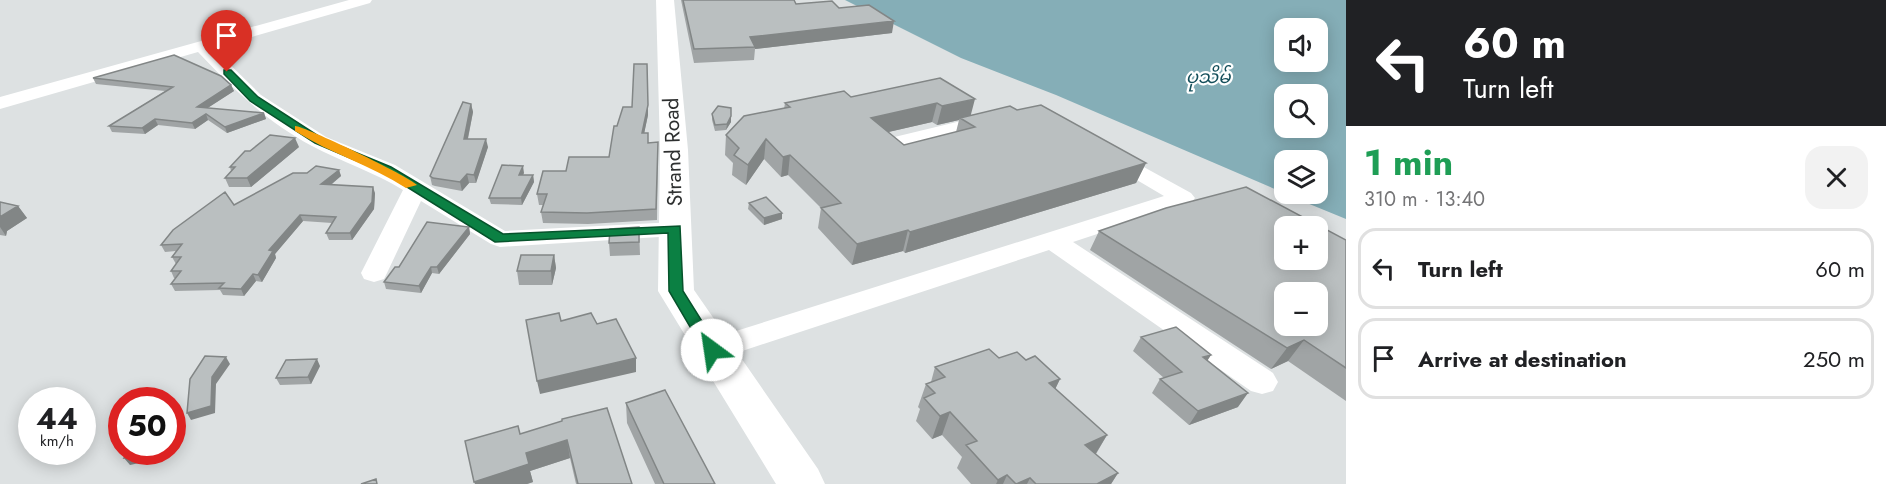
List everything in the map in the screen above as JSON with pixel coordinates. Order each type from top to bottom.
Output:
[{"type":"main road","name":"Strand Road","points":[[665,0],[674,150],[676,291],[712,350],[801,484]]},
{"type":"street","points":[[0,103],[365,0]]},
{"type":"street","points":[[201,46],[254,99],[319,141],[387,170],[500,239],[675,229]]},
{"type":"street","points":[[889,144],[1012,115]]},
{"type":"street","points":[[712,350],[1183,198],[1093,145]]},
{"type":"street","points":[[374,273],[416,188]]},
{"type":"street","points":[[1052,240],[1262,382]]},
{"type":"water","name":"ပုသိမ်","points":[[845,0],[1346,0],[1346,219],[1309,204],[1328,204],[1328,150],[1274,150],[1274,189],[1056,95],[961,58]]},
{"type":"building","points":[[683,0],[794,0],[796,4],[832,1],[839,8],[869,5],[894,21],[750,37],[755,47],[694,49]]},
{"type":"building","points":[[174,55],[221,76],[231,85],[197,107],[264,113],[225,127],[206,114],[192,123],[155,119],[142,128],[109,126],[173,87],[93,78]]},
{"type":"building","points":[[634,64],[647,64],[648,105],[642,133],[648,133],[648,143],[658,142],[656,209],[587,213],[541,212],[547,194],[537,194],[543,171],[566,171],[569,157],[609,157],[614,126],[617,126],[623,107],[632,107]]},
{"type":"building","points":[[940,78],[975,99],[942,106],[937,103],[871,118],[904,145],[975,127],[960,118],[1010,106],[1017,110],[1041,105],[1146,163],[910,232],[908,230],[857,244],[821,208],[841,203],[790,155],[783,157],[766,139],[748,165],[734,155],[739,148],[726,135],[744,116],[790,107],[785,103],[844,91],[851,97]]},
{"type":"building","points":[[463,102],[471,104],[464,139],[486,139],[474,175],[467,174],[460,182],[433,178],[430,176]]},
{"type":"building","points":[[718,106],[731,108],[731,116],[727,124],[715,125],[712,114]]},
{"type":"building","points":[[270,135],[295,138],[247,178],[225,178],[235,167],[230,167],[245,151],[250,151]]},
{"type":"building","points":[[502,165],[523,166],[519,175],[533,175],[521,198],[489,198]]},
{"type":"building","points":[[316,166],[339,170],[321,184],[373,187],[372,202],[350,233],[326,233],[336,217],[300,215],[269,250],[273,251],[258,275],[253,274],[241,289],[219,288],[224,283],[171,284],[181,271],[171,271],[181,257],[172,257],[182,244],[161,245],[173,230],[225,192],[234,205],[293,173],[307,173]]},
{"type":"building","points":[[1246,187],[1274,202],[1274,204],[1301,216],[1274,216],[1274,270],[1328,270],[1328,230],[1346,240],[1346,368],[1304,340],[1287,348],[1099,231],[1166,208]]},
{"type":"building","points":[[766,197],[782,213],[764,218],[749,203]]},
{"type":"building","points":[[0,202],[18,206],[0,217]]},
{"type":"building","points":[[427,222],[469,227],[437,267],[431,267],[419,286],[384,282],[395,267],[399,267]]},
{"type":"building","points":[[639,227],[639,242],[609,243],[610,229]]},
{"type":"building","points":[[521,255],[554,255],[551,271],[517,271]]},
{"type":"building","points":[[559,313],[561,321],[591,313],[597,324],[616,319],[636,358],[537,381],[526,320]]},
{"type":"building","points":[[1176,327],[1211,355],[1203,357],[1248,393],[1198,411],[1160,379],[1182,372],[1141,337]]},
{"type":"building","points":[[989,349],[999,358],[1017,352],[1026,360],[1035,356],[1060,379],[1049,383],[1107,435],[1085,445],[1118,473],[1097,484],[1036,484],[1030,478],[1016,484],[1007,475],[998,480],[966,445],[977,441],[950,412],[940,416],[924,398],[935,393],[926,384],[945,377],[935,367]]},
{"type":"building","points":[[205,356],[226,357],[212,377],[211,406],[187,413],[190,379]]},
{"type":"building","points":[[317,359],[308,377],[276,378],[286,360]]},
{"type":"building","points":[[665,390],[715,484],[664,484],[626,403]]},
{"type":"building","points":[[607,408],[632,484],[578,484],[567,440],[526,453],[529,464],[474,482],[465,441],[518,426],[520,434],[562,421],[562,419]]},
{"type":"building","points":[[376,479],[377,484],[361,484]]},
{"type":"slow traffic","points":[[299,129],[319,141],[387,170],[411,185]]},
{"type":"route","points":[[227,72],[254,99],[319,141],[387,170],[439,204],[500,239],[675,229],[676,291],[712,350]]}]
